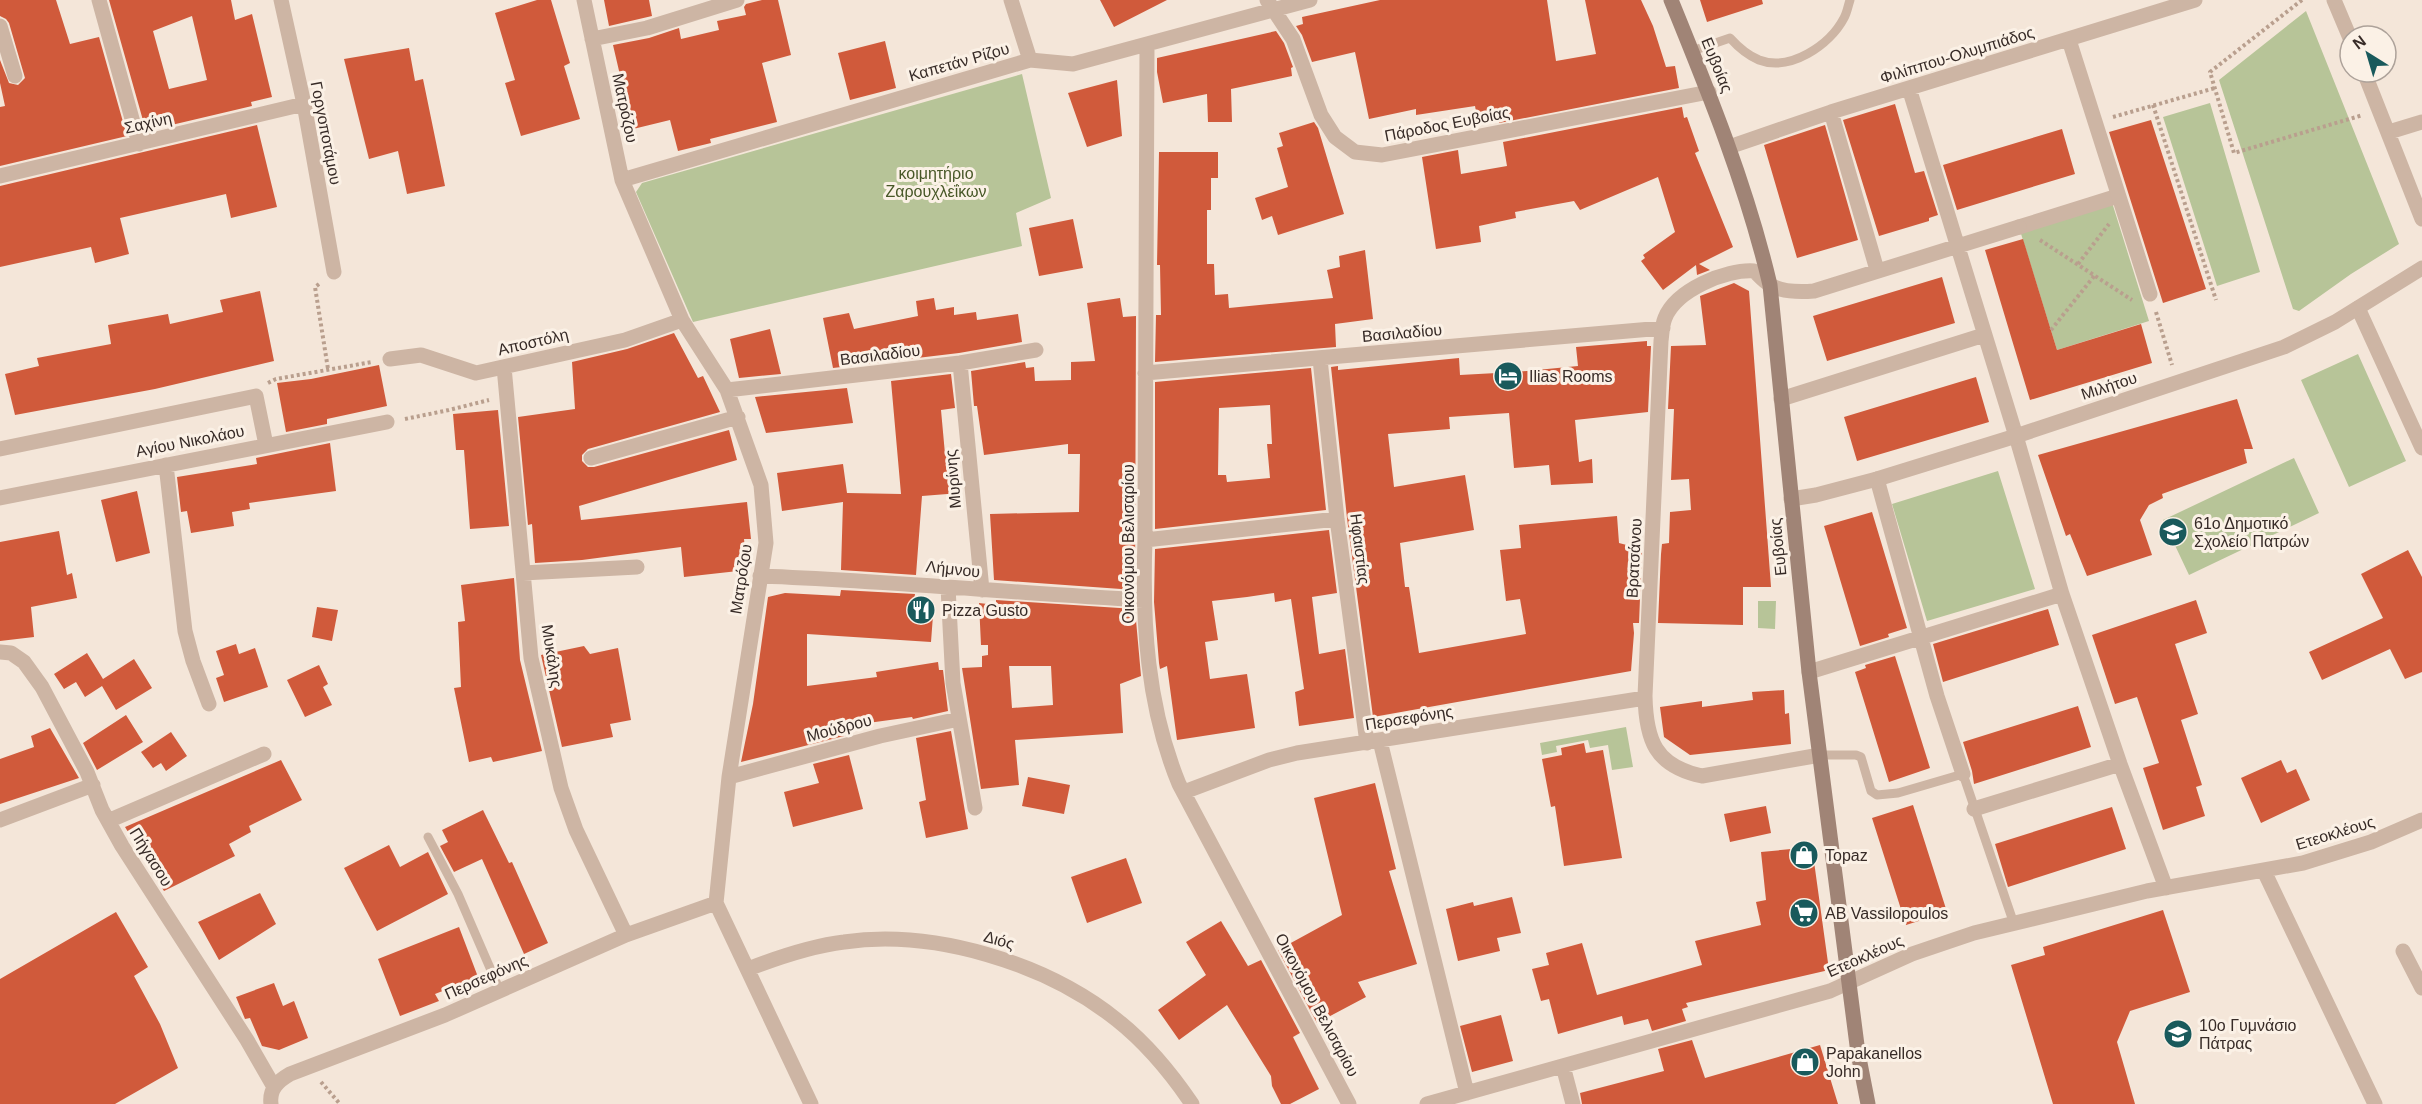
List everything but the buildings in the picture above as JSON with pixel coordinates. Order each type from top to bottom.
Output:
[{"type":"main road","name":"Ευβοίας","points":[[1671,0],[1729,147],[1757,234],[1770,285],[1809,672],[1858,1053],[1868,1104]]},
{"type":"street","points":[[99,0],[139,144]]},
{"type":"street","name":"Γοργοποτάμου","points":[[281,0],[334,272]]},
{"type":"street","name":"Ματρόζου","points":[[584,0],[622,180],[682,320],[727,390],[761,485],[766,543],[729,777],[716,903]]},
{"type":"street","points":[[592,39],[647,28],[736,0]]},
{"type":"street","points":[[1011,0],[1030,60]]},
{"type":"street","name":"Καπετάν Ρίζου","points":[[622,180],[1030,60],[1073,64],[1147,45],[1270,5],[1310,0]]},
{"type":"street","name":"Φιλίππου-Ολυμπιάδος","points":[[1729,147],[1832,112],[2195,0]]},
{"type":"street","points":[[2334,0],[2344,24]]},
{"type":"street","name":"Πάροδος Ευβοίας","points":[[1270,5],[1293,39],[1321,115],[1335,137],[1355,152],[1382,156],[1709,92]]},
{"type":"street","points":[[0,26],[15,76]]},
{"type":"street","points":[[2069,40],[2150,294]]},
{"type":"street","name":"Οικονόμου Βελισαρίου","points":[[1147,45],[1143,600],[1151,680],[1160,729],[1164,746],[1184,792],[1349,1104]]},
{"type":"street","points":[[2369,84],[2422,219]]},
{"type":"street","points":[[1909,88],[2062,594],[2120,764],[2166,888]]},
{"type":"street","name":"Σαχίνη","points":[[0,176],[303,104]]},
{"type":"street","points":[[1832,112],[1877,270]]},
{"type":"street","points":[[2389,132],[2422,122]]},
{"type":"street","points":[[1770,285],[1797,291],[1814,291],[1956,246],[2120,201]]},
{"type":"street","name":"Μιλήτου","points":[[1791,499],[1877,479],[2016,436],[2284,347],[2358,308],[2422,268]]},
{"type":"street","name":"Βρατσάνου","points":[[1770,285],[1754,271],[1734,271],[1716,278],[1681,298],[1666,317],[1663,328],[1645,698],[1647,727],[1654,747],[1662,759],[1684,772],[1702,776],[1820,755]]},
{"type":"street","points":[[2358,308],[2422,448]]},
{"type":"street","name":"Αποστόλη","points":[[390,359],[421,355],[476,373],[625,340],[682,320]]},
{"type":"street","name":"Βασιλαδίου","points":[[1145,373],[1663,328]]},
{"type":"street","points":[[1781,399],[1984,335]]},
{"type":"street","name":"Βασιλαδίου","points":[[727,390],[960,363],[1036,350]]},
{"type":"street","name":"Ηφαιστίας","points":[[1320,359],[1337,519],[1374,742],[1467,1093]]},
{"type":"street","name":"Μυρίνης","points":[[960,363],[982,590]]},
{"type":"street","name":"Μυκάλης","points":[[504,367],[531,658],[561,788],[576,830],[626,935]]},
{"type":"street","points":[[256,396],[266,445]]},
{"type":"street","name":"Αγίου Νικολάου","points":[[0,449],[256,396]]},
{"type":"street","points":[[591,458],[738,417]]},
{"type":"street","name":"Αγίου Νικολάου","points":[[0,498],[387,422]]},
{"type":"street","points":[[166,465],[185,632],[209,704]]},
{"type":"street","points":[[1877,479],[1922,637],[1936,696],[1963,774]]},
{"type":"street","points":[[1145,540],[1337,519]]},
{"type":"street","points":[[523,573],[638,567]]},
{"type":"street","name":"Λήμνου","points":[[759,576],[858,580],[1143,600]]},
{"type":"street","points":[[948,587],[953,683],[975,808]]},
{"type":"street","points":[[1809,672],[2062,594]]},
{"type":"street","name":"Πήγασου","points":[[0,652],[16,655],[31,670],[48,697],[93,785],[108,821],[247,1040],[272,1097]]},
{"type":"street","name":"Περσεφόνης","points":[[1184,792],[1269,760],[1645,698]]},
{"type":"street","name":"Μούδρου","points":[[729,777],[880,736],[959,720]]},
{"type":"street","points":[[108,821],[264,754]]},
{"type":"street","points":[[1974,809],[2120,764]]},
{"type":"street","points":[[0,820],[93,785]]},
{"type":"street","name":"Ετεοκλέους","points":[[1427,1104],[1830,991],[1933,946],[2166,888],[2264,871],[2348,850],[2422,820]]},
{"type":"street","points":[[2264,871],[2375,1104]]},
{"type":"street","points":[[716,903],[812,1104]]},
{"type":"street","name":"Περσεφόνης","points":[[255,1104],[272,1097],[285,1077],[410,1030],[626,935],[716,903]]},
{"type":"street","name":"Διός","points":[[748,969],[824,945],[884,939],[910,940],[951,947],[1010,962],[1063,985],[1116,1019],[1149,1049],[1192,1104]]},
{"type":"street","points":[[2403,951],[2422,988]]},
{"type":"street","points":[[1563,1066],[1573,1104]]},
{"type":"lane","points":[[1692,51],[1730,38],[1743,52],[1762,61],[1784,62],[1815,50],[1831,35],[1844,18],[1850,0]]},
{"type":"lane","points":[[1820,755],[1856,754],[1861,757],[1871,791],[1877,795],[1898,793],[1963,774],[2014,924]]},
{"type":"lane","points":[[428,837],[458,894],[500,991]]},
{"type":"path","points":[[2302,0],[2210,72],[2235,153],[2380,110]]},
{"type":"path","points":[[2095,122],[2215,88]]},
{"type":"path","points":[[2153,105],[2216,300]]},
{"type":"path","points":[[2078,264],[2120,201]]},
{"type":"path","points":[[2019,228],[2139,305]]},
{"type":"path","points":[[328,369],[315,287],[334,272]]},
{"type":"path","points":[[2051,330],[2095,275]]},
{"type":"path","points":[[2150,294],[2178,382]]},
{"type":"path","points":[[2148,311],[2157,317]]},
{"type":"path","points":[[256,396],[260,387],[276,379],[390,359]]},
{"type":"path","points":[[387,422],[449,410],[507,395]]},
{"type":"path","points":[[307,1068],[340,1104]]},
{"type":"green space","points":[[2306,11],[2399,244],[2299,311],[2293,309],[2219,80]]},
{"type":"green space","name":"κοιμητήριο Ζαρουχλεΐκων","points":[[1022,74],[1051,198],[1016,213],[1022,246],[693,322],[636,192],[642,183]]},
{"type":"green space","points":[[2210,103],[2260,272],[2217,286],[2163,117]]},
{"type":"green space","points":[[2110,196],[2149,321],[2057,350],[2018,224]]},
{"type":"green space","points":[[2358,354],[2406,461],[2349,487],[2301,380]]},
{"type":"green space","points":[[2294,458],[2319,513],[2189,575],[2163,520]]},
{"type":"green space","points":[[1998,471],[2035,589],[1927,621],[1892,504]]},
{"type":"green space","points":[[1758,601],[1776,601],[1775,629],[1758,628]]},
{"type":"green space","points":[[1626,727],[1633,767],[1612,770],[1608,745],[1590,748],[1588,740],[1556,746],[1557,752],[1542,755],[1540,743]]},
{"type":"place","name":"Ilias Rooms","points":[[1508,376]]},
{"type":"place","name":"61ο Δημοτικό Σχολείο Πατρών","points":[[2173,532]]},
{"type":"place","name":"Pizza Gusto","points":[[921,610]]},
{"type":"place","name":"Topaz","points":[[1804,855]]},
{"type":"place","name":"AB Vassilopoulos","points":[[1804,913]]},
{"type":"place","name":"10ο Γυμνάσιο Πάτρας","points":[[2178,1034]]},
{"type":"place","name":"Papakanellos John","points":[[1805,1062]]}]
